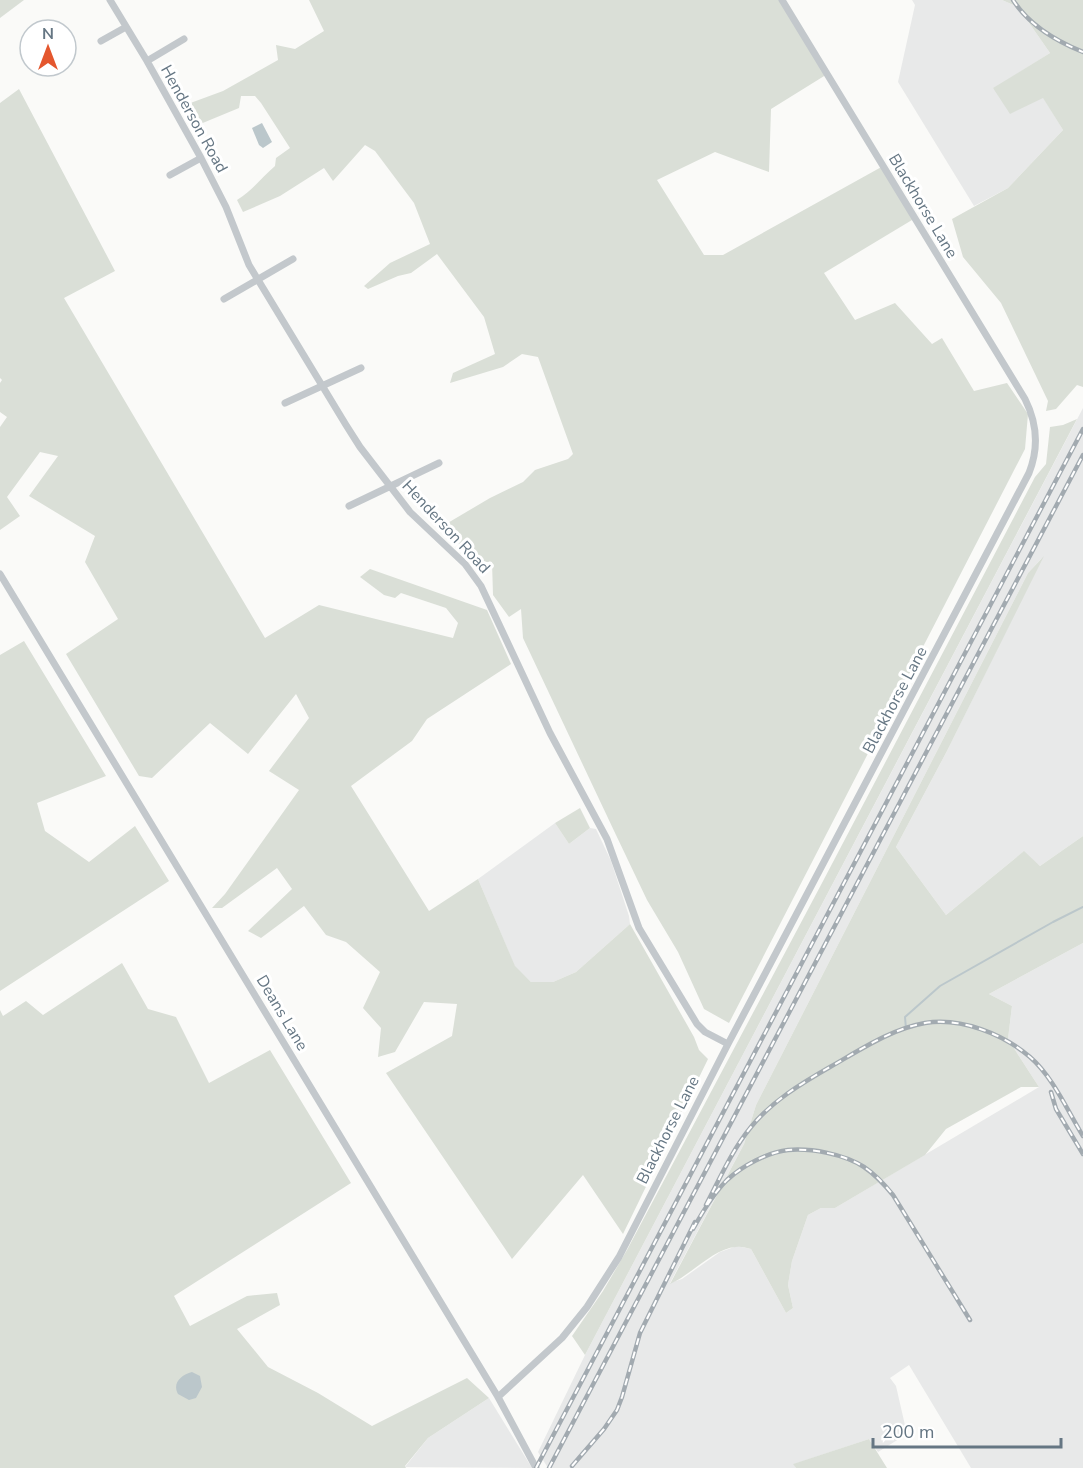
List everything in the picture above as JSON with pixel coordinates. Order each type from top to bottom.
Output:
[{"type":"street","name":"Henderson Road","points":[[110,0],[147,60],[201,158],[226,207],[249,265],[321,386],[360,447],[390,487],[423,526],[465,564],[477,579],[550,733],[607,839],[639,928],[697,1024],[705,1032],[728,1044]]},
{"type":"street","name":"Blackhorse Lane","points":[[498,1396],[562,1338],[587,1307],[619,1257],[728,1044],[1029,473],[1034,459],[1036,442],[1032,416],[1025,399],[782,0]]},
{"type":"street","points":[[101,41],[126,27]]},
{"type":"street","points":[[147,60],[184,39]]},
{"type":"street","points":[[170,175],[201,158]]},
{"type":"street","points":[[224,299],[293,259]]},
{"type":"street","points":[[285,403],[362,368]]},
{"type":"street","points":[[349,506],[439,463]]},
{"type":"street","name":"Deans Lane","points":[[0,574],[498,1396],[536,1468]]},
{"type":"shaded area","points":[[0,0],[24,0],[0,18]]},
{"type":"shaded area","points":[[309,0],[784,0],[829,73],[771,109],[769,172],[715,152],[657,180],[704,255],[723,255],[885,165],[917,217],[824,273],[855,320],[895,303],[932,344],[942,338],[974,391],[1007,383],[1028,414],[1025,449],[729,1023],[704,1009],[678,952],[647,900],[523,638],[521,609],[509,617],[493,595],[492,562],[470,562],[446,524],[523,482],[535,470],[568,459],[573,454],[538,357],[522,354],[503,367],[450,383],[453,373],[495,354],[484,317],[437,254],[411,273],[368,289],[364,286],[390,263],[430,244],[414,203],[375,151],[365,145],[333,181],[324,168],[280,196],[243,212],[237,200],[275,166],[276,158],[290,148],[255,96],[241,96],[239,108],[193,127],[185,105],[223,91],[278,60],[276,45],[295,49],[324,31]]},
{"type":"shaded area","points":[[912,0],[1002,0],[1018,7],[1050,53],[993,89],[1043,97],[1063,130],[1008,188],[974,206],[898,82],[915,5]]},
{"type":"shaded area","points":[[1002,0],[1083,0],[1083,387],[1077,385],[1056,409],[1046,411],[1048,401],[1001,303],[963,257],[952,219],[1008,188],[1063,130],[1043,98],[1010,114],[993,88],[1050,53],[1018,7]]},
{"type":"shaded area","points":[[19,89],[115,271],[64,298],[265,638],[319,605],[453,638],[458,623],[446,608],[401,593],[395,598],[384,595],[360,577],[370,569],[487,610],[511,664],[427,719],[412,741],[351,786],[429,911],[478,879],[515,966],[531,982],[553,982],[576,972],[630,924],[694,1037],[699,1050],[708,1059],[623,1234],[583,1175],[512,1259],[386,1073],[452,1036],[457,1004],[424,1002],[395,1052],[378,1057],[381,1028],[363,1008],[380,972],[346,942],[326,935],[304,906],[261,938],[248,931],[292,889],[277,868],[222,908],[212,908],[225,894],[299,790],[269,771],[309,718],[296,694],[248,754],[210,723],[152,778],[139,776],[66,654],[118,619],[85,562],[95,536],[29,496],[58,456],[40,452],[7,497],[20,516],[0,530],[0,427],[7,417],[0,412],[0,383],[2,380],[0,378],[0,103]]},
{"type":"shaded area","points":[[262,123],[272,142],[263,148],[259,145],[252,128]]},
{"type":"shaded area","points":[[1083,408],[1083,836],[1040,866],[1023,852],[946,915],[896,847],[947,751],[1042,558],[1028,573],[756,1105],[744,1144],[670,1283],[682,1279],[720,1252],[737,1246],[751,1249],[786,1313],[793,1308],[788,1285],[792,1261],[808,1215],[821,1208],[835,1208],[1039,1087],[1008,1039],[1012,1006],[989,994],[1083,943],[1083,1468],[971,1468],[909,1365],[890,1378],[896,1386],[907,1434],[878,1452],[869,1439],[794,1464],[796,1468],[548,1468],[538,1452],[585,1355]]},
{"type":"shaded area","points":[[1077,419],[585,1355],[572,1336],[603,1291],[627,1250],[1035,477],[1046,464],[1050,427]]},
{"type":"shaded area","points":[[1044,556],[947,751],[896,847],[946,915],[1024,851],[1040,866],[1083,836],[1083,943],[989,994],[1012,1006],[1008,1039],[1039,1087],[1021,1087],[946,1129],[925,1155],[835,1208],[821,1208],[808,1215],[792,1261],[788,1285],[793,1308],[786,1313],[751,1249],[744,1247],[719,1252],[670,1284],[744,1144],[756,1105],[1028,573]]},
{"type":"shaded area","points":[[24,641],[106,776],[37,803],[45,831],[89,862],[135,826],[169,881],[0,991],[0,655]]},
{"type":"shaded area","points":[[580,808],[590,828],[569,844],[555,823]]},
{"type":"shaded area","points":[[555,823],[569,844],[590,828],[596,829],[611,861],[630,924],[576,972],[553,982],[531,982],[515,967],[478,879]]},
{"type":"shaded area","points":[[122,963],[148,1009],[176,1017],[209,1083],[270,1050],[351,1183],[174,1296],[190,1326],[247,1296],[277,1293],[280,1305],[237,1329],[268,1367],[318,1393],[372,1426],[467,1378],[489,1398],[428,1438],[405,1466],[406,1468],[0,1468],[0,1010],[3,1016],[26,1001],[43,1015]]},
{"type":"shaded area","points":[[192,1372],[200,1376],[202,1387],[196,1398],[189,1400],[178,1394],[176,1386],[181,1377]]},
{"type":"shaded area","points":[[489,1398],[532,1468],[405,1467],[428,1438]]},
{"type":"shaded area","points":[[869,1439],[887,1468],[796,1468],[793,1464]]},
{"type":"waterway","points":[[906,1029],[905,1017],[940,986],[1083,907]]},
{"type":"railway","points":[[1013,0],[1035,25],[1063,43],[1083,52]]},
{"type":"railway","points":[[536,1468],[1083,429]]},
{"type":"railway","points":[[549,1468],[1083,455]]},
{"type":"railway","points":[[706,1205],[744,1136],[778,1101],[809,1079],[876,1041],[900,1030],[925,1023],[967,1025],[981,1029],[1019,1049],[1046,1074],[1083,1136]]},
{"type":"railway","points":[[1051,1092],[1056,1109],[1083,1154]]},
{"type":"railway","points":[[693,1229],[722,1185],[756,1160],[788,1150],[817,1151],[837,1155],[856,1162],[868,1170],[893,1195],[970,1320]]},
{"type":"railway","points":[[572,1466],[617,1410],[640,1333],[695,1222]]}]
